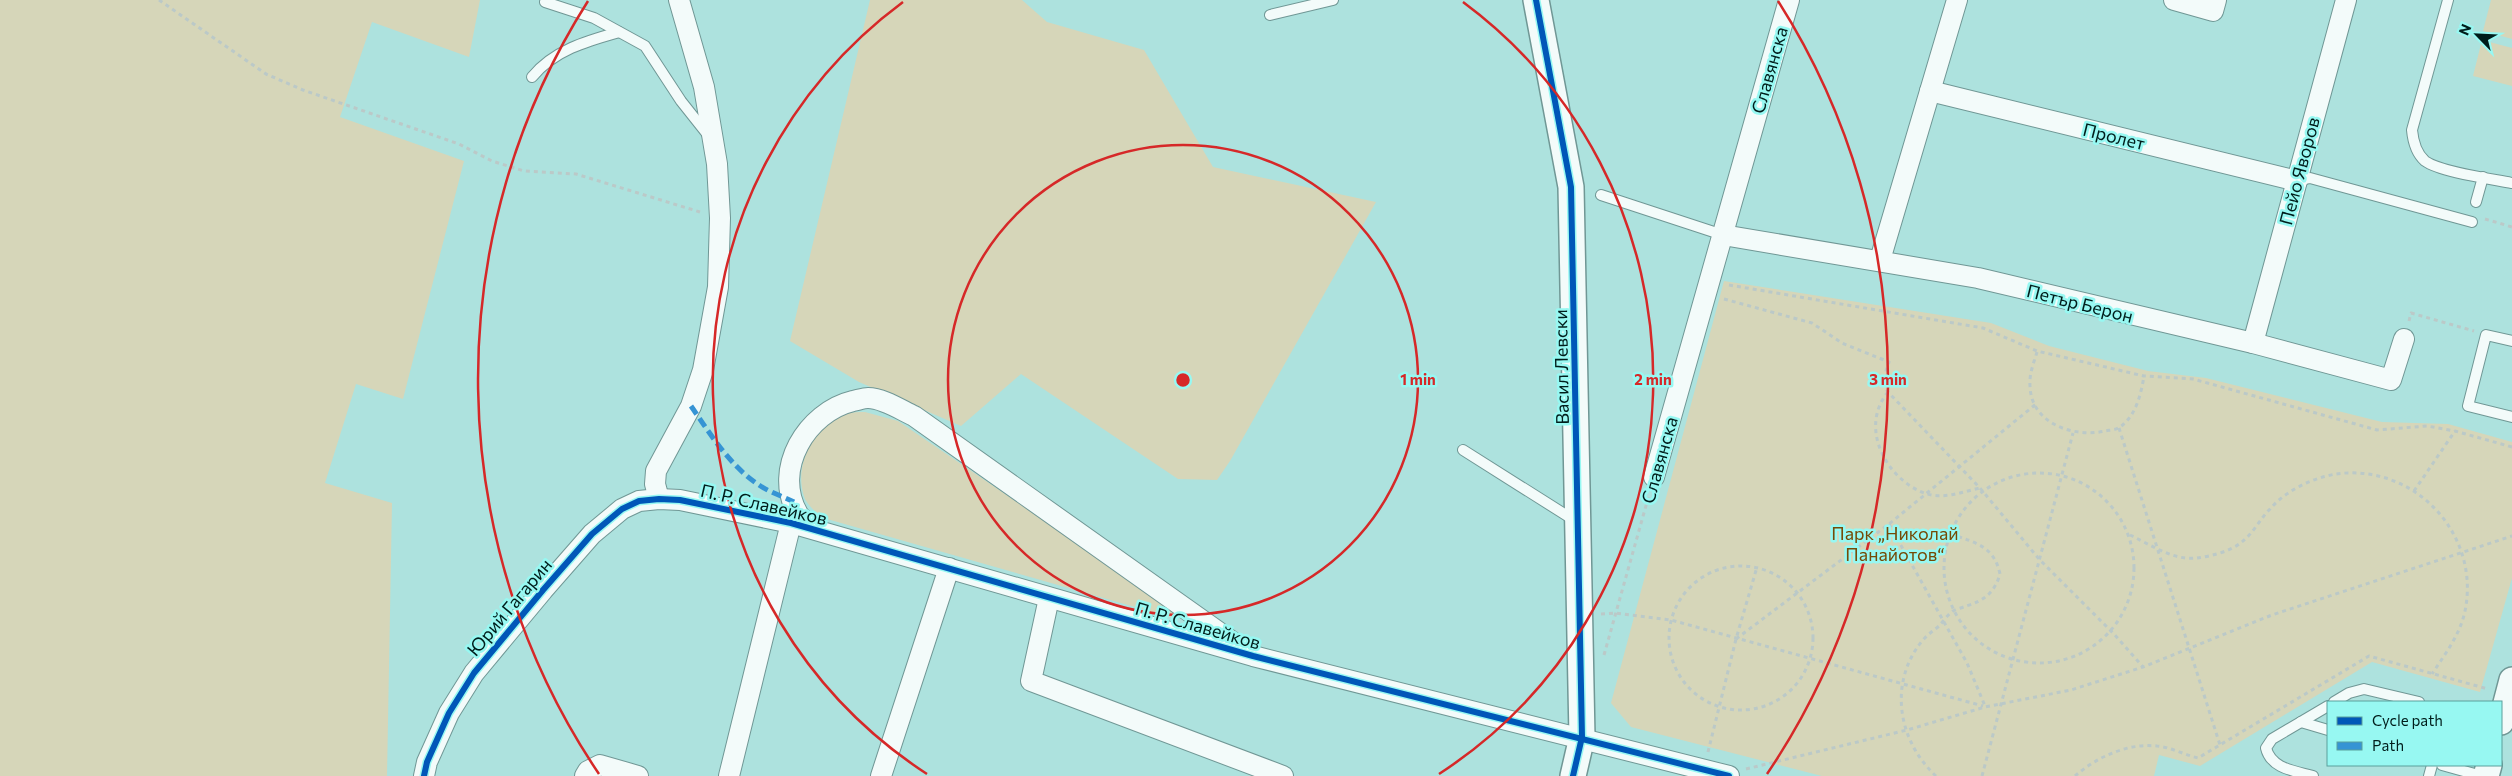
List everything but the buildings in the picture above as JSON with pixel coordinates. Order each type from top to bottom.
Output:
[{"type":"street","points":[[660,499],[654,484],[656,471],[691,406],[703,370],[718,287],[720,218],[717,164],[704,87],[679,0]]},
{"type":"street","name":"Васил Левски","points":[[1536,0],[1571,187],[1578,522],[1578,616],[1582,738]]},
{"type":"street","name":"Славянска","points":[[1654,477],[1789,0]]},
{"type":"street","points":[[1880,260],[1957,0]]},
{"type":"street","points":[[2174,0],[2215,6]]},
{"type":"street","name":"Пейо Яворов","points":[[2253,343],[2346,0]]},
{"type":"street","name":"Пролет","points":[[1930,90],[2297,181]]},
{"type":"street","name":"Петър Берон","points":[[1723,235],[1978,278],[2253,343],[2391,380],[2404,339]]},
{"type":"street","points":[[822,532],[798,515],[789,489],[790,472],[798,445],[811,424],[839,404],[869,398],[914,416],[1253,656]]},
{"type":"street","name":"П. Р. Славейков","points":[[660,499],[680,500],[790,523],[1253,656],[1727,775]]},
{"type":"street","name":"Юрий Гагарин","points":[[424,776],[427,762],[449,713],[474,673],[543,590],[592,534],[622,509],[639,501],[660,499]]},
{"type":"street","points":[[729,776],[790,523]]},
{"type":"street","points":[[881,776],[949,568]]},
{"type":"street","points":[[1049,598],[1031,681],[1283,776]]},
{"type":"street","points":[[2502,718],[2512,680]]},
{"type":"street","points":[[1573,776],[1582,738]]},
{"type":"street","points":[[584,776],[588,771],[600,765],[638,776]]},
{"type":"lane","points":[[1270,15],[1333,0]]},
{"type":"lane","points":[[2448,0],[2412,130],[2413,142],[2424,160],[2436,167],[2512,183]]},
{"type":"lane","points":[[545,2],[594,18],[645,46],[681,100],[714,142]]},
{"type":"lane","points":[[532,76],[541,66],[557,55],[586,42],[619,32]]},
{"type":"lane","points":[[2476,202],[2483,177]]},
{"type":"lane","points":[[2297,181],[2310,178],[2472,222]]},
{"type":"lane","points":[[1601,195],[1723,235]]},
{"type":"lane","points":[[2512,341],[2486,335],[2468,406],[2512,417]]},
{"type":"lane","points":[[1464,450],[1578,522]]},
{"type":"lane","points":[[2336,701],[2349,693],[2364,688],[2415,701]]},
{"type":"lane","points":[[2313,776],[2280,766],[2268,756],[2266,748],[2272,739],[2327,707]]},
{"type":"lane","points":[[2301,722],[2327,730]]},
{"type":"lane","points":[[2446,766],[2482,776]]},
{"type":"path","points":[[159,0],[266,74],[303,90],[459,144],[492,161],[524,171],[576,174],[720,218]]},
{"type":"path","points":[[2483,219],[2512,227]]},
{"type":"path","points":[[1708,288],[1983,328],[2037,351],[2144,376],[2192,379],[2377,430],[2426,426],[2455,431],[2512,448]]},
{"type":"path","points":[[1708,288],[1812,323],[1842,343],[1889,362],[1882,384],[1888,392],[1980,488],[2039,558],[2113,633],[2143,668]]},
{"type":"path","points":[[2404,339],[2411,313],[2486,335]]},
{"type":"path","points":[[2037,351],[2030,386],[2036,404],[2044,416],[2055,426],[2073,433],[2094,434],[2119,428],[2133,413],[2141,394],[2144,376]]},
{"type":"path","points":[[1888,392],[1883,399],[1877,417],[1879,448],[1891,470],[1900,478],[1927,494],[1944,496],[1980,488],[2005,478],[2033,472],[2062,474],[2092,484],[2115,507],[2130,535],[2134,568],[2127,601],[2113,633],[2065,661],[2037,665],[2013,659],[1988,648],[1968,631],[1952,611],[1943,584],[1941,556],[1951,534],[1980,488]]},
{"type":"path","points":[[1736,638],[1889,524],[2036,404]]},
{"type":"path","points":[[2119,428],[2220,745]]},
{"type":"path","points":[[2414,491],[2455,431]]},
{"type":"path","points":[[1982,776],[2073,433]]},
{"type":"path","points":[[2130,535],[2157,549],[2181,558],[2197,558],[2228,549],[2242,542],[2278,501],[2297,488],[2323,477],[2337,474],[2362,474],[2396,483],[2414,491],[2438,510],[2457,538],[2463,552],[2468,586],[2465,611],[2458,634],[2432,674]]},
{"type":"path","points":[[1889,524],[1967,663],[1985,707]]},
{"type":"path","points":[[1936,776],[1926,767],[1915,751],[1906,730],[1900,702],[1907,668],[1922,641],[1952,611],[1971,605],[1991,594],[2000,574],[1994,555],[1979,545],[1951,534]]},
{"type":"path","points":[[1727,775],[1906,730],[2001,703],[2071,690],[2143,668],[2272,615],[2512,536]]},
{"type":"path","points":[[1704,770],[1718,706],[1757,567]]},
{"type":"path","points":[[1757,567],[1783,579],[1799,592],[1810,614],[1812,637],[1810,659],[1801,678],[1788,695],[1769,706],[1748,711],[1718,706],[1703,701],[1686,686],[1674,668],[1668,646],[1671,620],[1678,602],[1693,583],[1713,571],[1757,567]]},
{"type":"path","points":[[1578,616],[1615,613],[1671,620],[1985,707]]},
{"type":"green space","points":[[0,0],[480,0],[469,57],[372,22],[340,117],[464,161],[403,399],[356,384],[325,483],[392,503],[387,776],[0,776]]},
{"type":"green space","points":[[870,0],[1022,0],[1047,22],[1144,50],[1213,167],[1376,202],[1230,461],[1217,480],[1178,479],[1021,374],[961,426],[859,382],[790,341]]},
{"type":"green space","points":[[2491,0],[2512,0],[2512,39],[2483,31]]},
{"type":"green space","points":[[2482,40],[2512,48],[2512,86],[2473,76]]},
{"type":"green space","name":"Парк „Николай Панайотов“","points":[[1724,281],[1991,323],[2049,346],[2148,371],[2206,378],[2382,422],[2448,424],[2512,442],[2512,578],[2480,692],[2372,662],[2200,766],[2159,755],[2154,776],[1822,776],[1631,727],[1611,703]]},
{"type":"green space","points":[[865,412],[898,421],[1177,611],[1177,619],[820,517],[806,501],[802,486],[801,473],[809,448],[824,427],[835,419],[848,413]]},
{"type":"marked path","points":[[691,406],[739,469],[771,492],[794,502]]},
{"type":"cycle path","points":[[1536,0],[1571,187],[1582,737],[1573,776]]},
{"type":"cycle path","points":[[424,776],[427,762],[449,713],[474,673],[543,590],[592,534],[622,509],[639,501],[659,499],[680,500],[791,523],[1253,656],[1729,776]]}]
